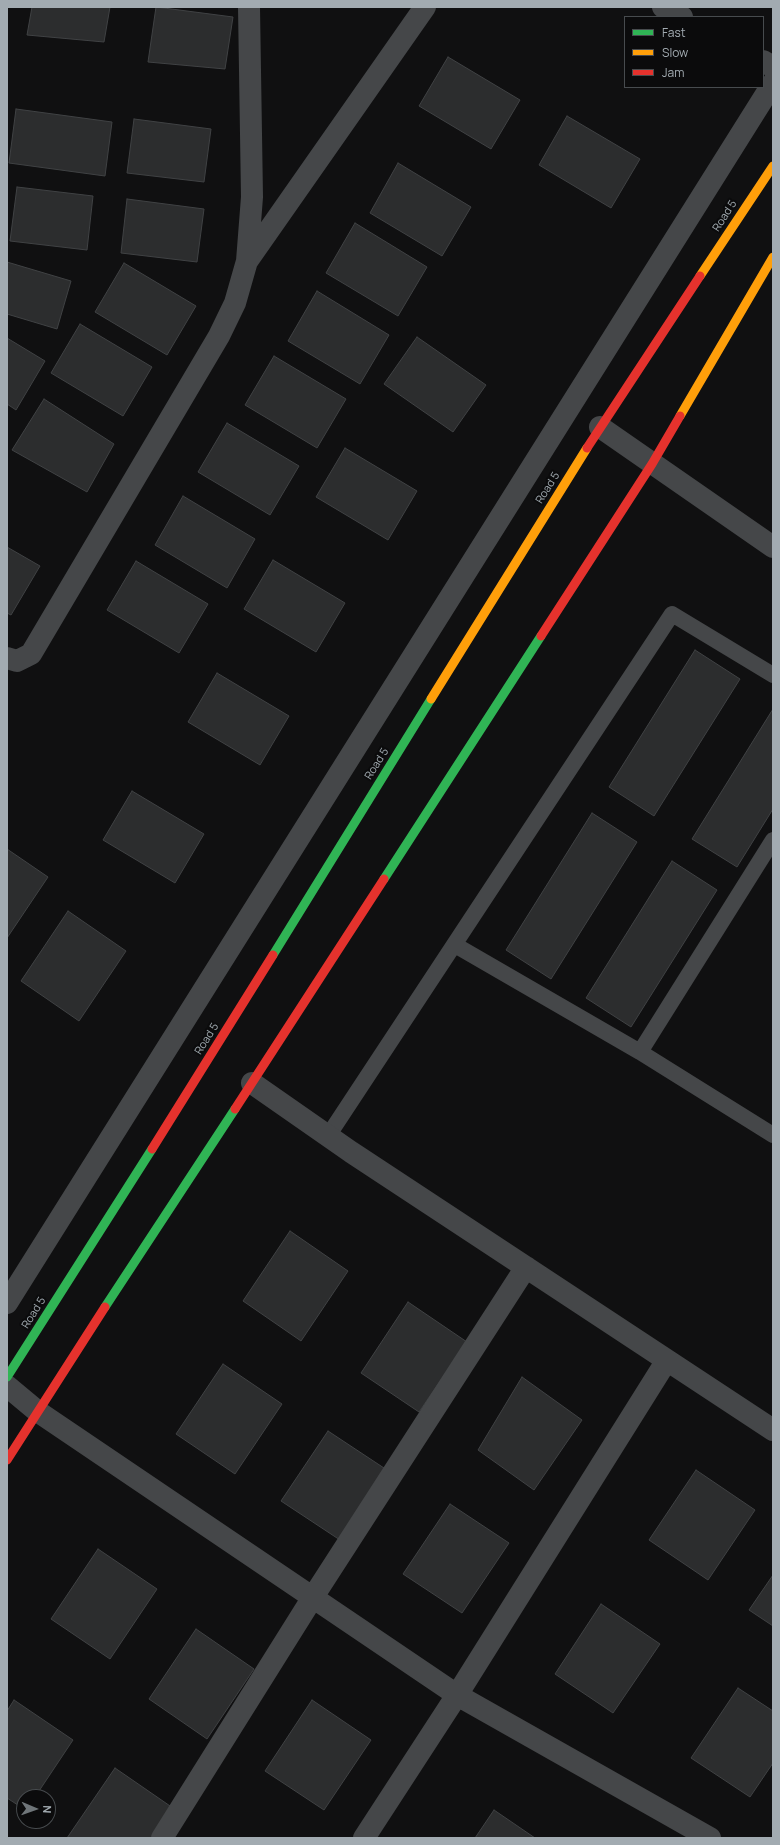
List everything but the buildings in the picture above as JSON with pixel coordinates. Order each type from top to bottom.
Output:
[{"type":"street","points":[[7,658],[17,660],[31,654],[220,336],[235,303],[247,261],[252,197],[249,7]]},
{"type":"street","points":[[247,261],[424,7]]},
{"type":"street","points":[[664,7],[680,16]]},
{"type":"street","points":[[764,62],[773,67]]},
{"type":"street","points":[[7,1303],[773,83]]},
{"type":"street","name":"Road 5","points":[[7,1377],[202,1069],[600,427],[773,166]]},
{"type":"street","points":[[7,1460],[37,1411],[252,1083],[652,464],[773,257]]},
{"type":"street","points":[[600,427],[773,547]]},
{"type":"street","points":[[252,1083],[328,1136],[773,1430]]},
{"type":"street","points":[[162,1838],[313,1597],[526,1267]]},
{"type":"street","points":[[364,1838],[457,1694],[667,1360]]},
{"type":"street","points":[[7,1386],[37,1411],[457,1694],[710,1838]]},
{"type":"lane","points":[[328,1136],[672,614],[773,675]]},
{"type":"lane","points":[[640,1052],[773,840]]},
{"type":"lane","points":[[454,944],[640,1052],[773,1135]]},
{"type":"traffic: fast","points":[[384,879],[541,636]]},
{"type":"traffic: fast","points":[[273,955],[431,699]]},
{"type":"traffic: fast","points":[[105,1307],[235,1109]]},
{"type":"traffic: fast","points":[[7,1377],[152,1149]]},
{"type":"traffic: slow","points":[[700,276],[773,166]]},
{"type":"traffic: slow","points":[[680,416],[773,257]]},
{"type":"traffic: slow","points":[[431,699],[587,448]]},
{"type":"traffic: jam","points":[[587,448],[700,276]]},
{"type":"traffic: jam","points":[[541,636],[652,464],[680,416]]},
{"type":"traffic: jam","points":[[235,1109],[384,879]]},
{"type":"traffic: jam","points":[[152,1149],[273,955]]},
{"type":"traffic: jam","points":[[7,1460],[105,1307]]}]
